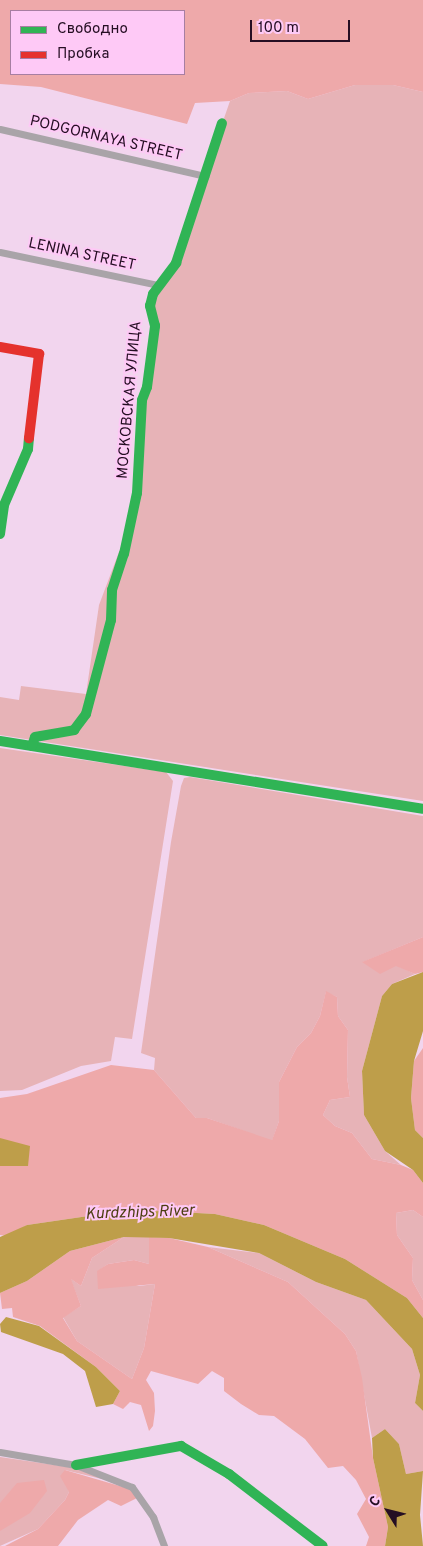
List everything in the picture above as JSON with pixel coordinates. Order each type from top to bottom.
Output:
[{"type":"street","points":[[158,285],[176,263],[222,123]]},
{"type":"street","name":"PODGORNAYA STREET","points":[[0,129],[206,176]]},
{"type":"street","name":"LENINA STREET","points":[[0,252],[158,285]]},
{"type":"street","name":"МОСКОВСКАЯ УЛИЦА","points":[[32,746],[35,737],[74,730],[86,714],[110,620],[112,590],[124,554],[137,493],[142,400],[147,386],[155,326],[150,306],[158,285]]},
{"type":"street","points":[[0,347],[39,354],[28,449],[4,505],[0,534]]},
{"type":"street","points":[[0,742],[164,765],[423,809]]},
{"type":"street","points":[[76,1465],[181,1446],[229,1474],[294,1520],[323,1546]]},
{"type":"street","points":[[0,1452],[76,1465],[132,1486],[154,1517],[164,1546]]},
{"type":"shaded area","points":[[0,0],[423,0],[423,92],[393,85],[355,85],[308,99],[287,91],[249,93],[230,101],[195,103],[187,124],[41,87],[0,84]]},
{"type":"shaded area","points":[[355,85],[393,85],[423,92],[423,801],[0,735],[0,697],[19,700],[21,686],[86,694],[99,605],[125,536],[133,494],[155,294],[167,282],[230,101],[249,93],[287,91],[308,99]]},
{"type":"shaded area","points":[[0,748],[166,772],[173,781],[132,1039],[115,1037],[111,1061],[81,1066],[22,1090],[0,1091]]},
{"type":"shaded area","points":[[190,777],[423,816],[423,937],[363,962],[396,965],[415,974],[392,984],[382,996],[362,1071],[364,1115],[385,1151],[401,1165],[372,1159],[352,1133],[335,1126],[323,1115],[330,1100],[350,1097],[347,1077],[348,1030],[338,1016],[337,997],[326,992],[320,1016],[311,1033],[297,1047],[279,1082],[279,1121],[272,1141],[207,1118],[196,1118],[154,1070],[155,1058],[141,1053],[171,842],[181,786],[184,778]]},
{"type":"shaded area","points":[[423,937],[423,972],[415,974],[396,966],[380,974],[362,962]]},
{"type":"shaded area","points":[[326,991],[337,997],[338,1016],[348,1030],[347,1077],[350,1097],[330,1100],[323,1115],[335,1126],[352,1133],[372,1159],[401,1165],[413,1170],[423,1183],[423,1217],[413,1210],[396,1213],[397,1235],[413,1258],[412,1280],[423,1300],[423,1318],[407,1298],[345,1259],[264,1225],[215,1214],[160,1211],[102,1214],[27,1225],[7,1236],[0,1235],[0,1098],[27,1094],[111,1065],[154,1070],[196,1118],[207,1118],[272,1140],[279,1121],[279,1082],[297,1047],[311,1033],[320,1016]]},
{"type":"shaded area","points":[[423,1048],[423,1138],[415,1130],[411,1098],[414,1061]]},
{"type":"shaded area","points":[[413,1210],[423,1217],[423,1300],[412,1280],[413,1258],[397,1235],[396,1213]]},
{"type":"shaded area","points":[[124,1237],[149,1237],[149,1264],[134,1260],[108,1264],[97,1272],[139,1286],[155,1284],[144,1348],[132,1379],[77,1341],[63,1317],[81,1306],[70,1278],[81,1286],[92,1258]]},
{"type":"shaded area","points":[[124,1237],[92,1258],[81,1286],[71,1279],[81,1306],[63,1318],[77,1341],[132,1379],[144,1348],[155,1284],[98,1289],[97,1271],[108,1264],[134,1260],[149,1264],[149,1237],[169,1238],[208,1247],[288,1282],[345,1334],[356,1351],[362,1378],[373,1458],[388,1527],[385,1546],[366,1546],[369,1537],[357,1514],[366,1499],[356,1480],[343,1466],[328,1468],[305,1439],[274,1416],[259,1415],[241,1404],[224,1391],[224,1378],[212,1371],[198,1384],[151,1371],[146,1380],[154,1393],[155,1411],[153,1426],[149,1431],[141,1405],[130,1402],[123,1409],[113,1404],[120,1391],[96,1367],[40,1326],[13,1317],[12,1308],[2,1309],[0,1293],[27,1281],[70,1251]]},
{"type":"shaded area","points":[[208,1247],[259,1253],[316,1282],[366,1300],[412,1349],[420,1375],[415,1403],[423,1411],[423,1471],[406,1474],[399,1444],[385,1429],[372,1438],[356,1351],[345,1334],[288,1282]]},
{"type":"shaded area","points":[[0,1457],[75,1468],[106,1480],[65,1470],[69,1492],[65,1500],[38,1529],[0,1546]]},
{"type":"shaded area","points":[[65,1470],[130,1489],[137,1498],[121,1506],[108,1500],[78,1520],[58,1546],[5,1546],[38,1529],[65,1500],[69,1492],[60,1476]]},
{"type":"shaded area","points":[[44,1480],[47,1491],[30,1513],[0,1531],[0,1503],[17,1483]]},
{"type":"water","points":[[423,972],[423,1031],[414,1061],[411,1098],[415,1130],[423,1138],[423,1183],[413,1170],[385,1151],[364,1115],[362,1071],[382,996],[392,984]]},
{"type":"water","points":[[0,1138],[30,1146],[28,1166],[0,1166]]},
{"type":"water","name":"Kurdzhips River","points":[[160,1211],[215,1214],[264,1225],[345,1259],[407,1298],[423,1318],[423,1411],[415,1403],[420,1375],[412,1349],[366,1300],[316,1282],[259,1253],[169,1238],[124,1237],[70,1251],[27,1281],[0,1293],[0,1237],[27,1225],[102,1214]]},
{"type":"water","points":[[6,1317],[39,1326],[96,1367],[120,1391],[113,1404],[96,1407],[85,1371],[63,1354],[1,1332],[0,1324]]},
{"type":"water","points":[[385,1429],[399,1444],[406,1474],[423,1471],[420,1515],[423,1546],[385,1546],[388,1527],[373,1458],[372,1438]]},
{"type":"traffic: fast","points":[[32,746],[35,737],[74,730],[86,714],[111,620],[112,590],[124,554],[137,493],[142,400],[147,387],[155,326],[150,306],[153,294],[176,263],[222,123]]},
{"type":"traffic: fast","points":[[0,534],[4,505],[28,449],[29,438]]},
{"type":"traffic: fast","points":[[0,741],[423,809]]},
{"type":"traffic: fast","points":[[76,1465],[181,1446],[229,1474],[323,1546]]},
{"type":"traffic: jam","points":[[0,347],[39,354],[29,438]]}]
